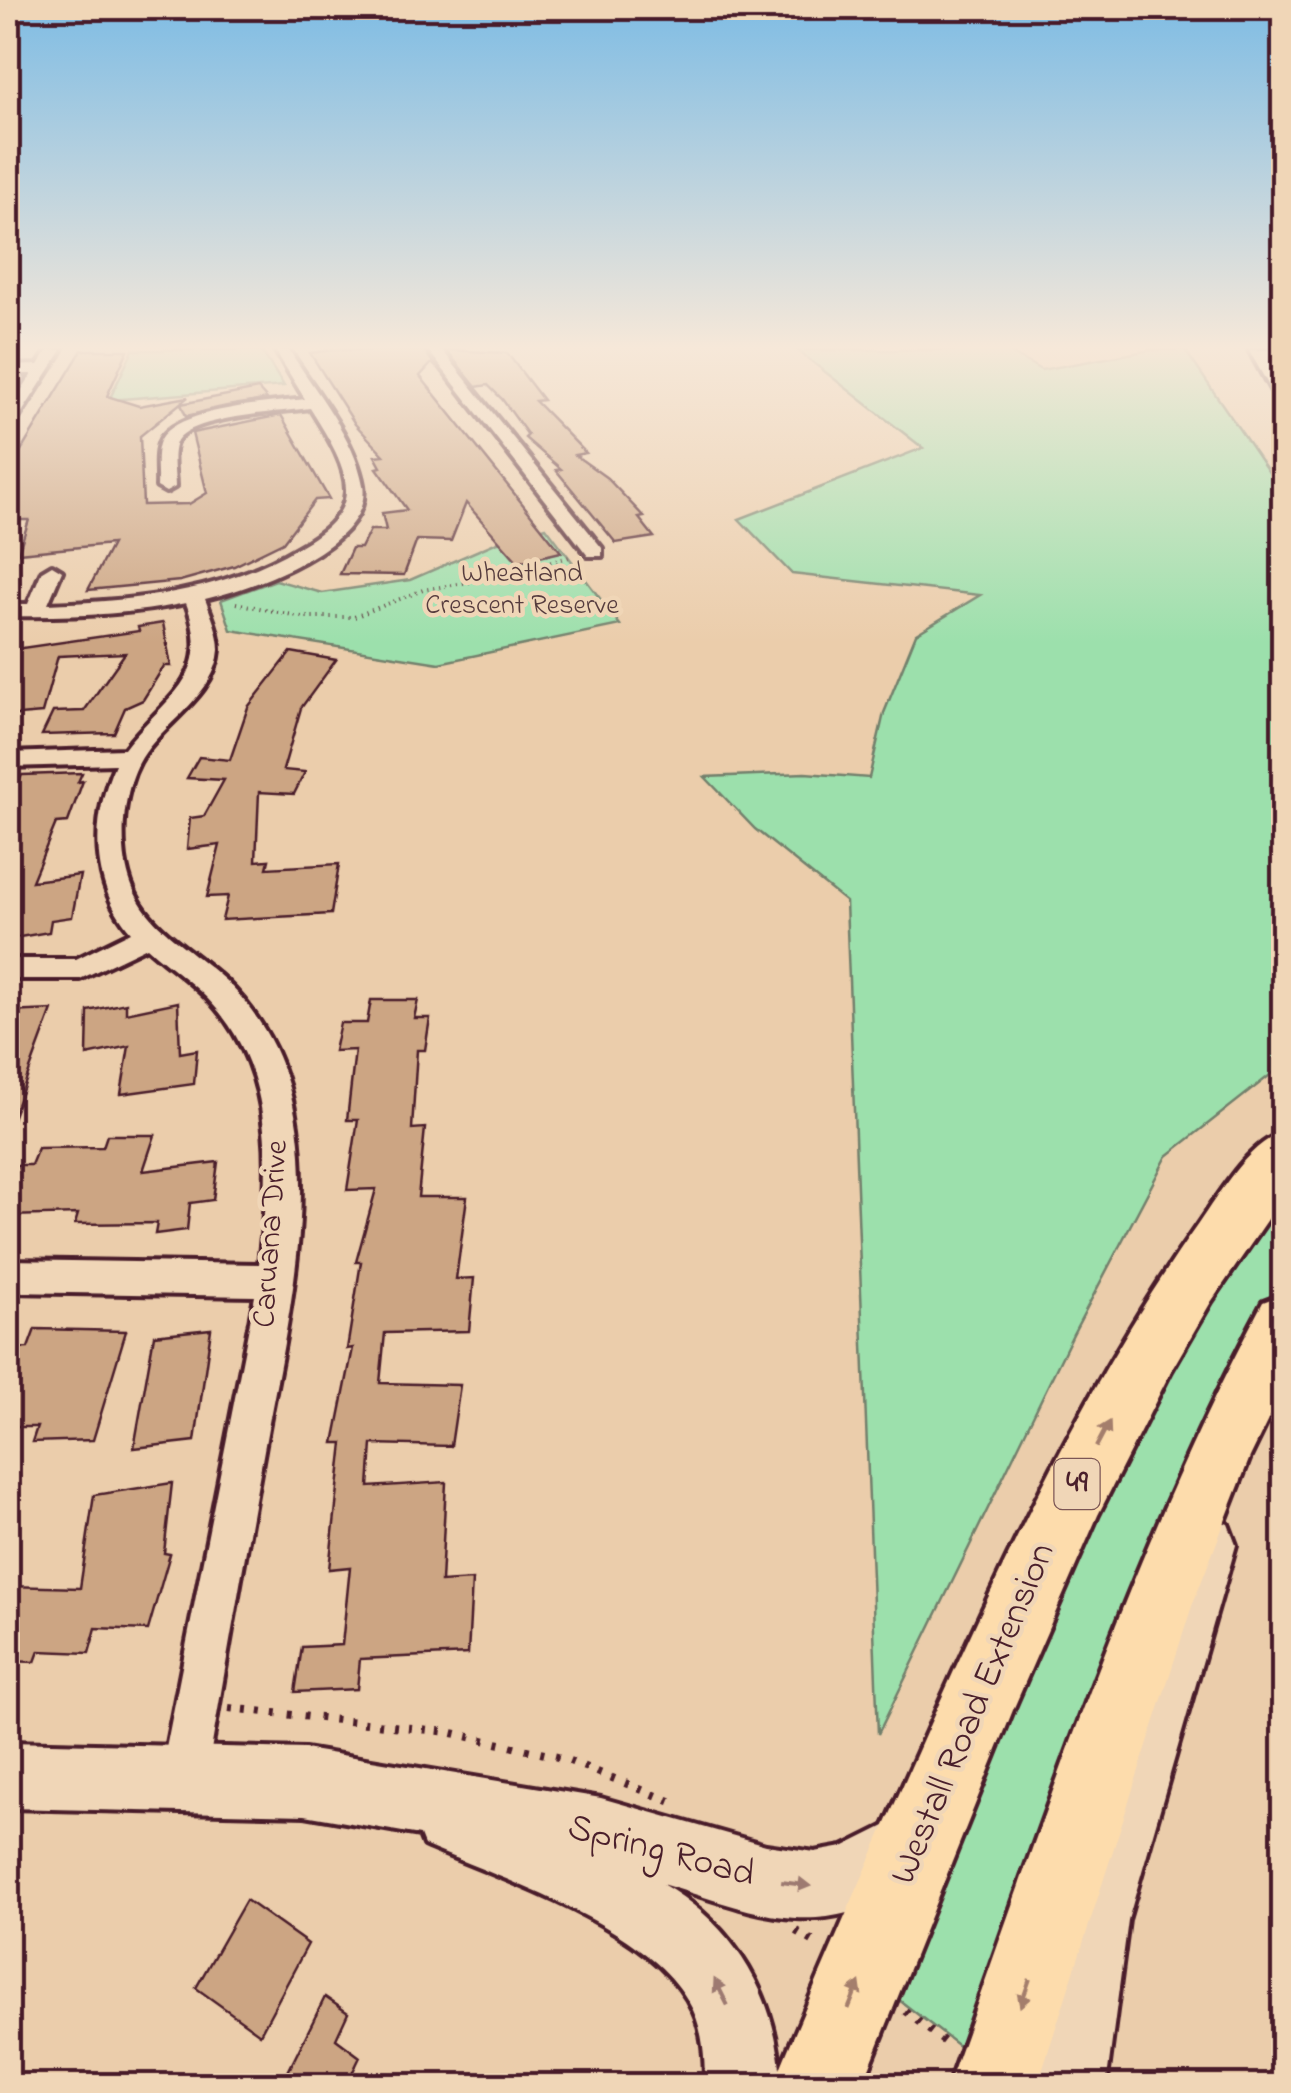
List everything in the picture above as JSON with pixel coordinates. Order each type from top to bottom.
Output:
[{"type":"highway","name":"Westall Road Extension","points":[[817,2086],[1050,1537],[1140,1364],[1233,1216],[1284,1154]]},
{"type":"highway","points":[[992,2086],[1156,1606],[1224,1441],[1284,1322]]},
{"type":"main road","points":[[1068,2086],[1093,1920],[1199,1584],[1224,1441]]},
{"type":"main road","name":"Spring Road","points":[[8,1776],[305,1782],[601,1832],[766,1880],[815,1887],[852,1880],[882,1867],[919,1842]]},
{"type":"main road","name":"Spring Road","points":[[393,1796],[602,1892],[666,1928],[696,1952],[719,1986],[737,2026],[742,2086]]},
{"type":"street","points":[[166,487],[169,448]]},
{"type":"street","points":[[8,610],[89,610],[202,595],[303,553],[348,515],[354,482],[336,448]]},
{"type":"street","points":[[513,448],[595,552]]},
{"type":"street","points":[[35,610],[52,570]]},
{"type":"street","name":"Caruana Drive","points":[[183,1779],[274,1280],[280,1136],[272,1083],[247,1026],[215,988],[146,936],[123,898],[111,851],[116,801],[131,756],[200,678],[212,649],[202,595]]},
{"type":"street","points":[[8,760],[131,756]]},
{"type":"street","points":[[8,968],[80,969],[146,936]]},
{"type":"street","points":[[8,1276],[274,1280]]},
{"type":"path","points":[[202,595],[288,616],[348,618],[376,612],[396,599],[442,584],[476,583],[534,562],[595,552]]},
{"type":"green space","points":[[923,448],[1252,448],[1283,493],[1283,1065],[1167,1156],[1073,1334],[878,1734],[846,902],[755,829],[705,777],[805,773],[869,778],[884,713],[916,634],[980,595],[792,574],[739,519]]},
{"type":"green space","name":"Wheatland Crescent Reserve","points":[[546,527],[620,625],[439,663],[231,630],[221,600],[276,580],[322,593],[410,580],[495,543]]},
{"type":"green space","points":[[1283,1190],[1283,1286],[974,2058],[885,1989],[1132,1420]]},
{"type":"building","points":[[23,448],[141,448],[143,505],[189,504],[207,493],[196,448],[300,448],[329,499],[315,500],[283,542],[234,566],[180,581],[88,590],[112,544],[18,553],[29,520],[8,520],[8,472]]},
{"type":"building","points":[[377,448],[477,448],[561,552],[518,562],[466,503],[451,541],[417,540],[404,575],[340,574],[352,548],[361,548],[370,530],[386,530],[382,513],[407,510],[377,468],[381,467],[375,456],[384,455]]},
{"type":"building","points":[[536,448],[581,448],[586,453],[575,455],[607,478],[644,517],[639,518],[654,537],[616,543],[556,470],[561,469]]},
{"type":"building","points":[[163,623],[171,666],[164,666],[143,700],[125,708],[114,733],[42,735],[53,712],[84,711],[125,653],[58,656],[42,713],[8,716],[8,650],[139,631],[138,627]]},
{"type":"building","points":[[291,652],[336,660],[301,708],[283,770],[305,772],[294,794],[259,792],[256,861],[269,860],[267,868],[339,864],[331,914],[222,920],[228,896],[207,897],[220,845],[187,849],[190,818],[204,816],[224,780],[187,778],[199,757],[230,760],[248,707]]},
{"type":"building","points":[[82,773],[78,782],[83,781],[68,822],[56,823],[32,881],[80,875],[72,917],[51,920],[49,932],[8,939],[8,804],[22,775]]},
{"type":"building","points":[[371,1000],[418,1000],[414,1018],[430,1018],[425,1050],[417,1050],[412,1129],[425,1128],[418,1197],[467,1197],[456,1279],[474,1278],[469,1331],[385,1333],[380,1383],[460,1385],[451,1446],[372,1444],[369,1487],[446,1482],[441,1582],[472,1580],[468,1654],[360,1659],[357,1689],[295,1692],[302,1647],[342,1645],[350,1567],[329,1569],[343,1443],[334,1443],[353,1348],[347,1349],[361,1262],[356,1262],[376,1189],[347,1190],[358,1120],[347,1120],[355,1050],[334,1051],[340,1023],[367,1023]]},
{"type":"building","points":[[178,1002],[180,1053],[197,1050],[194,1084],[121,1094],[129,1046],[87,1055],[88,1011],[126,1003],[126,1013]]},
{"type":"building","points":[[52,1010],[10,1124],[8,1124],[8,1012]]},
{"type":"building","points":[[107,1135],[155,1135],[143,1171],[218,1162],[213,1200],[190,1203],[187,1230],[155,1234],[157,1223],[75,1224],[78,1214],[8,1216],[8,1188],[17,1165],[31,1165],[38,1148],[103,1147]]},
{"type":"building","points":[[35,1329],[126,1331],[93,1440],[32,1442],[37,1427],[8,1427],[8,1349],[28,1348]]},
{"type":"building","points":[[211,1329],[195,1441],[134,1448],[154,1335]]},
{"type":"building","points":[[172,1483],[164,1553],[170,1554],[148,1630],[96,1628],[89,1653],[39,1651],[35,1662],[8,1661],[8,1586],[80,1588],[94,1495]]},
{"type":"building","points":[[246,1900],[308,1944],[260,2034],[196,1988]]},
{"type":"building","points":[[325,1997],[348,2013],[336,2039],[360,2057],[346,2086],[281,2086]]}]
